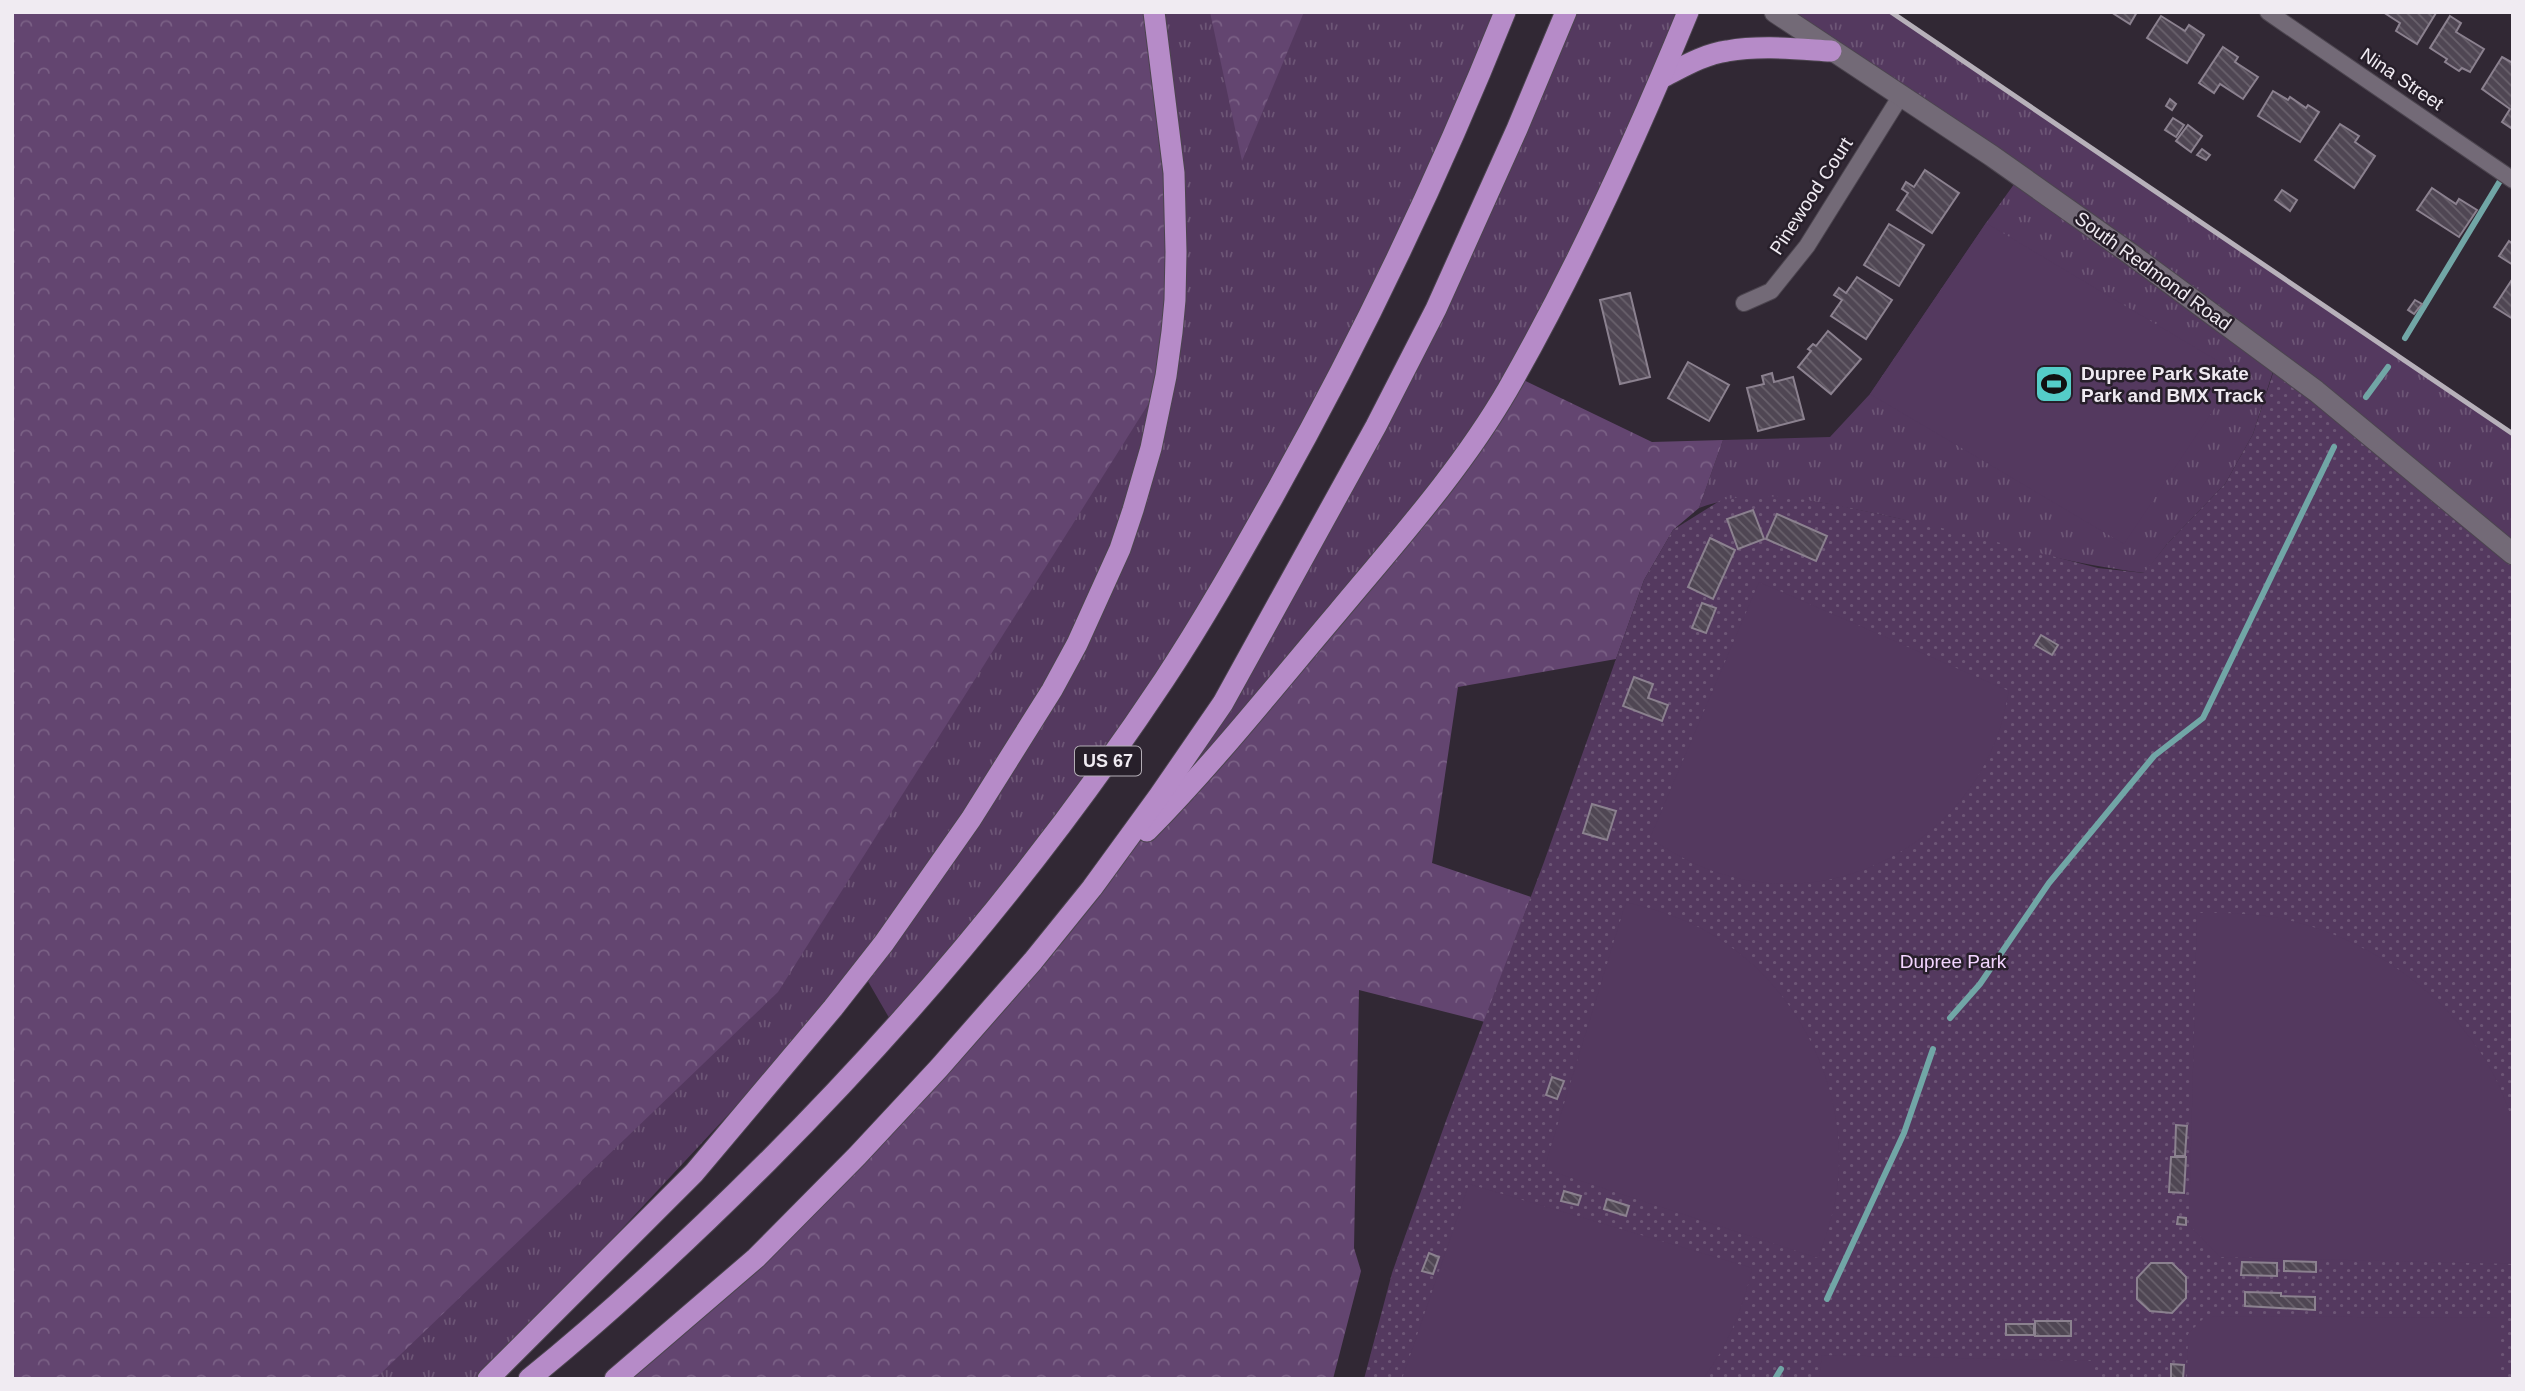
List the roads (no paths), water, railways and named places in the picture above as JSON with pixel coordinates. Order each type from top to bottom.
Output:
[{"type":"highway","points":[[488,1379],[694,1173],[833,1008],[884,943],[971,819],[1052,690],[1077,644],[1120,549],[1133,510],[1151,448],[1172,332],[1176,252],[1174,173],[1154,12]]},
{"type":"highway","name":"US 67","points":[[529,1379],[649,1275],[810,1119],[895,1028],[980,928],[1095,779],[1178,656],[1251,536],[1333,391],[1439,171],[1505,12]]},
{"type":"highway","name":"US 67","points":[[615,1379],[756,1258],[857,1156],[1007,990],[1092,888],[1159,796],[1223,703],[1376,426],[1436,309],[1566,12]]},
{"type":"highway","points":[[1092,888],[1194,783],[1426,507],[1473,444],[1508,390],[1600,214],[1688,12]]},
{"type":"highway","points":[[1661,78],[1686,65],[1725,51],[1777,47],[1831,51]]},
{"type":"street","name":"South Redmond Road","points":[[1775,12],[1992,156],[2277,361],[2513,554]]},
{"type":"street","name":"Nina Street","points":[[2268,12],[2513,180]]},
{"type":"street","name":"Pinewood Court","points":[[1744,303],[1771,291],[1807,246],[1900,97]]},
{"type":"waterway","points":[[2405,338],[2503,176]]},
{"type":"waterway","points":[[2366,397],[2388,367]]},
{"type":"waterway","points":[[1950,1018],[1980,984],[2049,883],[2154,756],[2203,718],[2334,447]]},
{"type":"waterway","points":[[1827,1299],[1904,1133],[1933,1049]]},
{"type":"waterway","points":[[1775,1379],[1781,1369]]},
{"type":"railway","points":[[1891,12],[2513,434]]},
{"type":"place","name":"Dupree Park Skate Park and BMX Track","points":[[2054,384]]},
{"type":"park label","name":"Dupree Park","points":[[1953,961]]}]
